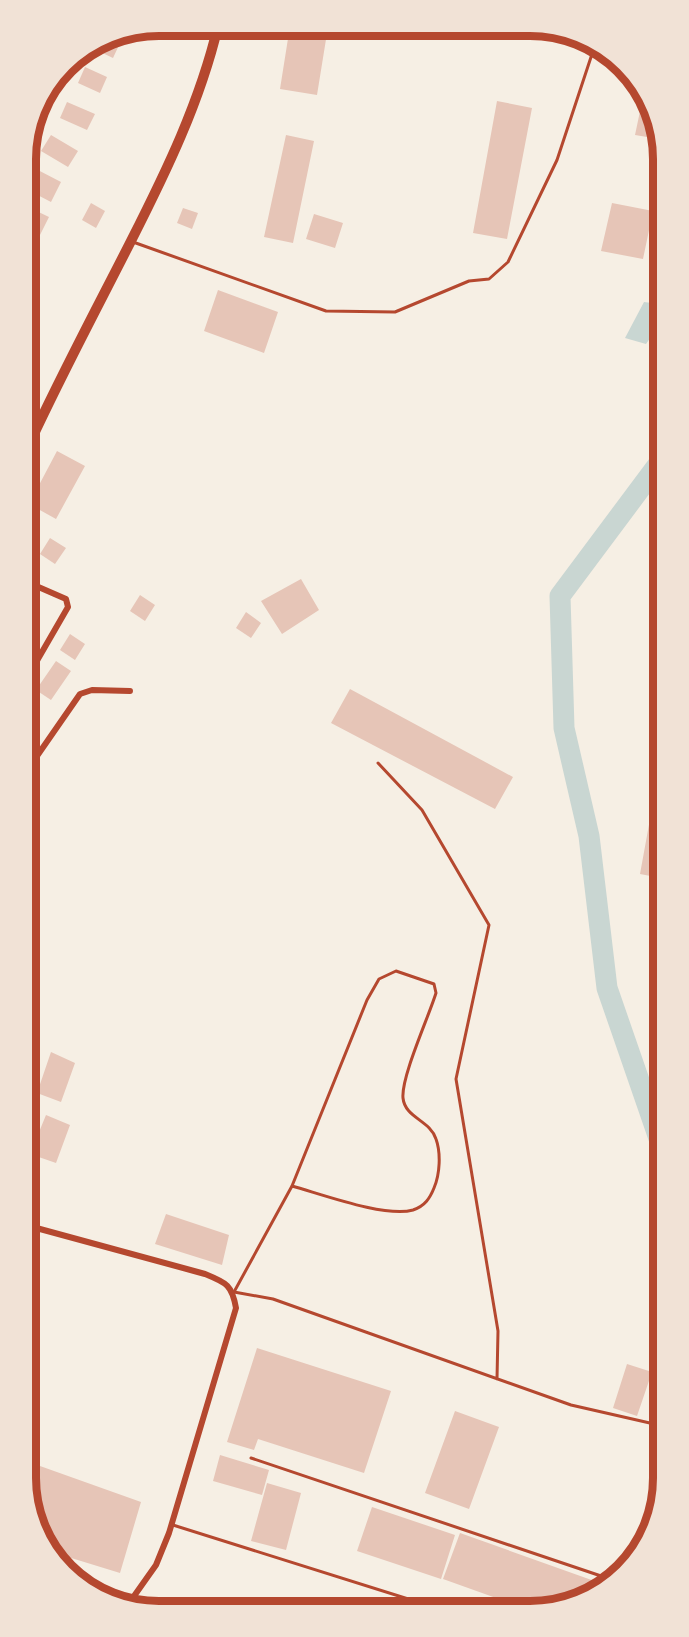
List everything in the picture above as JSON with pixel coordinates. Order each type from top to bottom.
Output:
[{"type":"main road","points":[[36,422],[131,241],[183,132],[203,82],[215,36]]},
{"type":"street","points":[[36,586],[66,599],[68,607],[36,662]]},
{"type":"street","points":[[36,757],[80,694],[92,690],[130,691]]},
{"type":"street","points":[[36,1228],[206,1274],[224,1282],[234,1292],[236,1308],[171,1525],[156,1565],[133,1598]]},
{"type":"lane","points":[[131,241],[326,311],[395,312],[469,281],[489,279],[508,262],[557,160],[592,54]]},
{"type":"lane","points":[[378,763],[422,810],[489,925],[456,1079],[498,1331],[497,1379]]},
{"type":"lane","points":[[292,1186],[384,1211],[412,1210],[428,1201],[438,1179],[439,1146],[434,1132],[424,1122],[412,1116],[403,1099],[406,1077],[436,993],[434,984],[396,971],[379,979],[367,1000],[292,1186],[234,1292],[273,1299],[572,1405],[653,1424]]},
{"type":"lane","points":[[251,1458],[603,1576]]},
{"type":"lane","points":[[171,1525],[415,1601]]},
{"type":"shaded area","points":[[644,302],[653,303],[653,334],[646,344],[625,338]]},
{"type":"building","points":[[288,36],[327,36],[317,95],[280,89]]},
{"type":"building","points":[[120,43],[113,58],[100,52]]},
{"type":"building","points":[[85,67],[107,77],[100,93],[78,83]]},
{"type":"building","points":[[497,101],[532,108],[507,239],[473,233]]},
{"type":"building","points":[[67,102],[95,114],[87,130],[60,118]]},
{"type":"building","points":[[641,107],[651,138],[635,135]]},
{"type":"building","points":[[51,135],[78,151],[68,167],[41,151]]},
{"type":"building","points":[[286,135],[314,141],[293,243],[264,237]]},
{"type":"building","points":[[36,169],[61,182],[51,202],[36,194]]},
{"type":"building","points":[[91,203],[105,211],[96,228],[82,220]]},
{"type":"building","points":[[612,203],[653,211],[643,259],[601,251]]},
{"type":"building","points":[[183,208],[198,213],[192,229],[177,223]]},
{"type":"building","points":[[36,211],[49,217],[40,235],[36,233]]},
{"type":"building","points":[[314,214],[343,223],[335,248],[306,239]]},
{"type":"building","points":[[218,290],[278,312],[264,353],[204,331]]},
{"type":"building","points":[[57,451],[85,466],[56,519],[36,508],[36,491]]},
{"type":"building","points":[[50,538],[66,548],[55,564],[40,554]]},
{"type":"building","points":[[301,579],[319,610],[282,634],[261,601]]},
{"type":"building","points":[[140,595],[155,605],[145,621],[130,611]]},
{"type":"building","points":[[246,612],[261,623],[251,638],[236,628]]},
{"type":"building","points":[[70,634],[85,644],[75,660],[60,650]]},
{"type":"building","points":[[56,661],[71,671],[51,700],[36,690]]},
{"type":"building","points":[[350,689],[513,777],[495,809],[331,723]]},
{"type":"building","points":[[650,819],[653,820],[653,876],[640,874]]},
{"type":"building","points":[[51,1052],[75,1063],[61,1102],[37,1093]]},
{"type":"building","points":[[46,1115],[70,1125],[56,1163],[36,1156],[36,1139]]},
{"type":"building","points":[[166,1214],[229,1235],[222,1265],[155,1244]]},
{"type":"building","points":[[257,1348],[391,1391],[364,1473],[258,1439],[254,1450],[227,1442]]},
{"type":"building","points":[[627,1364],[652,1372],[637,1416],[613,1408]]},
{"type":"building","points":[[455,1411],[499,1427],[469,1509],[425,1493]]},
{"type":"building","points":[[220,1455],[269,1470],[262,1495],[213,1481]]},
{"type":"building","points":[[40,1466],[141,1502],[120,1573],[65,1556],[45,1525],[37,1494],[36,1475]]},
{"type":"building","points":[[267,1483],[301,1493],[286,1550],[251,1541]]},
{"type":"building","points":[[372,1507],[455,1535],[441,1579],[357,1551]]},
{"type":"building","points":[[460,1533],[596,1581],[562,1597],[546,1600],[504,1601],[443,1579]]},
{"type":"waterway","points":[[653,471],[560,596],[564,728],[589,836],[607,988],[653,1121]]}]
